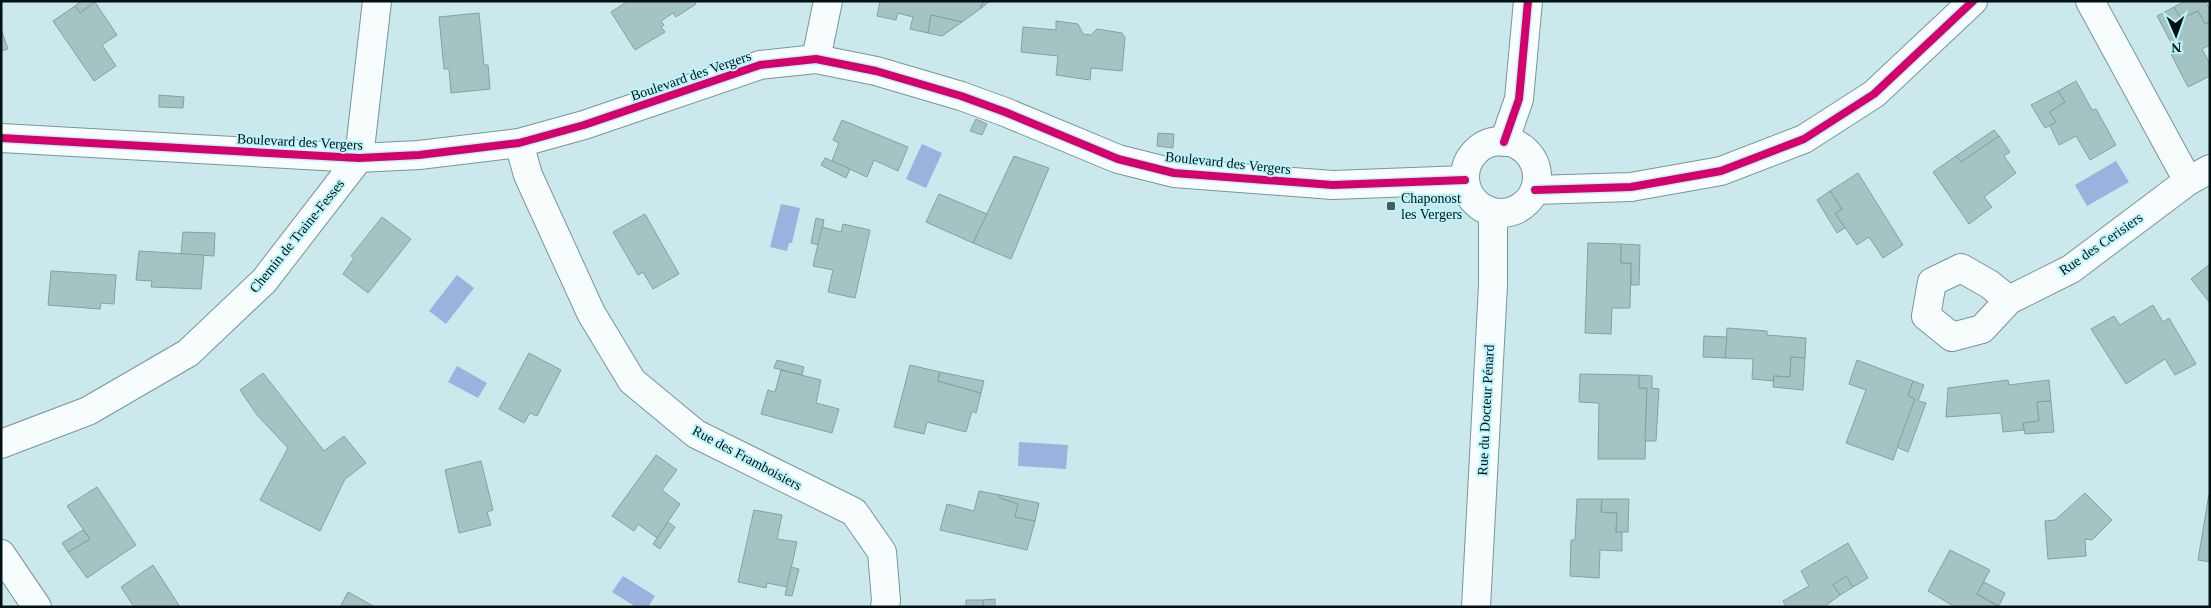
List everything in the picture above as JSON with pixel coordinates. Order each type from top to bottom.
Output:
[{"type":"street","points":[[359,158],[377,1]]},
{"type":"street","points":[[816,58],[828,1]]},
{"type":"street","points":[[1504,142],[1519,99],[1528,1]]},
{"type":"street","points":[[1535,190],[1631,187],[1722,171],[1804,138],[1874,94],[1974,1]]},
{"type":"street","name":"Rue des Cerisiers","points":[[2009,300],[2071,269],[2199,175],[2090,1]]},
{"type":"street","name":"Boulevard des Vergers","points":[[1,138],[359,158],[419,155],[519,143],[584,126],[760,65],[816,58],[876,71],[960,96],[1005,112],[1118,159],[1174,173],[1333,185],[1465,180]]},
{"type":"street","points":[[1492,142],[1504,142],[1517,145],[1527,152],[1534,164],[1537,177],[1535,190],[1529,201],[1518,209],[1506,213],[1493,212],[1479,206],[1469,195],[1465,180],[1466,168],[1471,156],[1480,148],[1492,142]]},
{"type":"street","name":"Rue des Framboisiers","points":[[519,143],[528,174],[591,312],[632,381],[696,434],[854,512],[882,552],[885,607]]},
{"type":"street","name":"Chemin de Traine-Fesses","points":[[1,444],[88,412],[188,353],[264,281],[359,158]]},
{"type":"street","name":"Rue du Docteur Pénard","points":[[1476,607],[1493,285],[1493,212]]},
{"type":"street","points":[[1,554],[37,607]]},
{"type":"water","points":[[922,144],[942,153],[926,188],[906,179]]},
{"type":"water","points":[[2116,161],[2129,182],[2087,206],[2075,185]]},
{"type":"water","points":[[781,204],[800,208],[792,243],[789,243],[787,251],[770,247]]},
{"type":"water","points":[[457,275],[474,288],[446,324],[429,311]]},
{"type":"water","points":[[457,366],[487,383],[478,398],[448,382]]},
{"type":"water","points":[[1019,442],[1068,445],[1066,469],[1018,466]]},
{"type":"water","points":[[623,576],[655,596],[648,607],[636,607],[612,592]]},
{"type":"building","points":[[81,1],[95,2],[80,13],[75,6]]},
{"type":"building","points":[[628,1],[694,1],[696,4],[676,17],[673,13],[661,21],[664,25],[661,27],[665,32],[635,50],[611,12]]},
{"type":"building","points":[[880,1],[984,1],[980,9],[962,22],[931,15],[928,33],[910,29],[913,17],[898,13],[896,20],[877,16]]},
{"type":"building","points":[[984,1],[990,1],[980,9]]},
{"type":"building","points":[[2185,1],[2205,1],[2210,10],[2210,22],[2205,24],[2198,11],[2181,19],[2174,7]]},
{"type":"building","points":[[95,2],[117,35],[102,45],[116,66],[94,81],[53,21],[75,6],[80,13]]},
{"type":"building","points":[[2174,7],[2181,19],[2198,11],[2205,24],[2210,22],[2210,45],[2202,49],[2210,64],[2210,76],[2188,87],[2170,52],[2175,50],[2157,16]]},
{"type":"building","points":[[479,13],[484,65],[488,65],[490,89],[451,93],[449,69],[444,69],[439,17]]},
{"type":"building","points":[[931,15],[962,22],[942,36],[928,33]]},
{"type":"building","points":[[1056,21],[1078,24],[1083,34],[1091,35],[1097,29],[1122,33],[1125,38],[1122,71],[1091,68],[1090,80],[1056,75],[1058,56],[1021,52],[1023,27],[1056,30]]},
{"type":"building","points":[[1,29],[8,49],[1,51]]},
{"type":"building","points":[[2076,81],[2092,110],[2096,109],[2116,145],[2090,160],[2076,136],[2059,145],[2050,126],[2056,122],[2049,112],[2065,102],[2058,91]]},
{"type":"building","points":[[2058,91],[2065,102],[2049,112],[2056,122],[2045,128],[2031,105]]},
{"type":"building","points":[[159,95],[184,97],[183,108],[159,107]]},
{"type":"building","points":[[976,119],[987,124],[982,135],[970,131]]},
{"type":"building","points":[[842,120],[908,147],[898,171],[874,160],[867,177],[832,161],[839,143],[833,140]]},
{"type":"building","points":[[1994,130],[1999,136],[1961,162],[1956,156]]},
{"type":"building","points":[[1158,133],[1174,134],[1173,148],[1157,146]]},
{"type":"building","points":[[1999,136],[2010,152],[2004,156],[2016,173],[1984,197],[1992,207],[1969,224],[1933,172],[1956,156],[1961,162]]},
{"type":"building","points":[[1014,156],[1049,168],[1011,259],[973,243]]},
{"type":"building","points":[[825,158],[850,169],[846,178],[821,165]]},
{"type":"building","points":[[1858,173],[1903,245],[1883,258],[1869,237],[1857,245],[1835,213],[1842,209],[1830,191]]},
{"type":"building","points":[[1830,191],[1842,209],[1835,213],[1845,228],[1837,233],[1817,200]]},
{"type":"building","points":[[939,194],[987,214],[973,243],[926,222]]},
{"type":"building","points":[[645,214],[679,274],[653,289],[643,272],[638,275],[613,232]]},
{"type":"building","points":[[382,217],[411,239],[368,293],[343,274],[354,258],[351,256]]},
{"type":"building","points":[[816,218],[824,220],[819,245],[811,243]]},
{"type":"building","points":[[843,224],[870,230],[855,298],[828,292],[833,270],[813,266],[822,227],[841,232]]},
{"type":"building","points":[[183,232],[215,233],[214,256],[181,254]]},
{"type":"building","points":[[1588,243],[1621,244],[1621,263],[1631,263],[1630,308],[1612,308],[1611,334],[1585,333]]},
{"type":"building","points":[[1621,244],[1640,245],[1639,285],[1631,285],[1631,263],[1621,263]]},
{"type":"building","points":[[139,251],[204,255],[201,289],[151,287],[152,281],[136,280]]},
{"type":"building","points":[[2210,264],[2210,303],[2191,279]]},
{"type":"building","points":[[51,271],[116,275],[114,304],[101,303],[100,309],[48,305]]},
{"type":"building","points":[[2153,305],[2163,322],[2169,318],[2196,364],[2175,375],[2165,359],[2126,384],[2091,329],[2114,316],[2120,325]]},
{"type":"building","points":[[1727,328],[1767,331],[1767,335],[1806,338],[1805,358],[1791,357],[1790,377],[1774,376],[1773,381],[1752,379],[1753,359],[1725,358]]},
{"type":"building","points":[[1704,336],[1727,337],[1725,358],[1703,357]]},
{"type":"building","points":[[529,353],[561,370],[537,416],[530,413],[524,423],[499,409]]},
{"type":"building","points":[[1791,357],[1805,358],[1803,390],[1773,387],[1774,376],[1790,377]]},
{"type":"building","points":[[777,360],[804,367],[802,375],[774,368]]},
{"type":"building","points":[[1857,360],[1913,381],[1908,396],[1915,399],[1893,460],[1846,443],[1866,390],[1849,384]]},
{"type":"building","points":[[910,365],[940,372],[938,381],[981,393],[976,413],[972,411],[966,432],[927,422],[924,434],[894,427]]},
{"type":"building","points":[[781,370],[821,380],[816,403],[839,409],[832,433],[761,414],[768,390],[775,392]]},
{"type":"building","points":[[940,372],[984,381],[981,393],[938,381]]},
{"type":"building","points":[[263,373],[324,451],[344,436],[366,463],[345,479],[320,531],[260,500],[288,448],[257,415],[240,390]]},
{"type":"building","points":[[1580,374],[1639,375],[1639,388],[1647,388],[1645,459],[1598,459],[1599,403],[1579,402]]},
{"type":"building","points":[[1639,375],[1652,376],[1652,388],[1659,389],[1656,441],[1645,441],[1647,388],[1639,388]]},
{"type":"building","points":[[2008,380],[2009,385],[2049,380],[2051,401],[2037,402],[2039,421],[2023,423],[2024,430],[2003,432],[2001,413],[1946,417],[1948,388]]},
{"type":"building","points":[[1913,381],[1924,385],[1918,401],[1926,403],[1908,452],[1897,447],[1915,399],[1908,396]]},
{"type":"building","points":[[2051,401],[2054,432],[2025,434],[2023,423],[2039,421],[2037,402]]},
{"type":"building","points":[[656,455],[677,470],[662,490],[680,504],[657,538],[638,524],[634,531],[612,516]]},
{"type":"building","points":[[481,461],[493,510],[487,512],[491,525],[459,533],[445,470]]},
{"type":"building","points":[[97,487],[136,545],[87,578],[68,552],[90,539],[67,506]]},
{"type":"building","points":[[979,491],[1000,495],[1000,498],[1018,504],[1015,517],[1035,521],[1027,550],[940,530],[947,504],[974,511]]},
{"type":"building","points":[[2085,493],[2112,520],[2092,540],[2085,539],[2086,556],[2048,559],[2045,521],[2055,520]]},
{"type":"building","points":[[2210,494],[2210,562],[2198,560]]},
{"type":"building","points":[[1000,495],[1039,503],[1035,521],[1015,517],[1018,504],[1000,498]]},
{"type":"building","points":[[1577,499],[1602,499],[1601,512],[1617,513],[1616,532],[1622,531],[1622,551],[1600,550],[1599,578],[1570,576],[1571,540],[1575,540]]},
{"type":"building","points":[[1602,499],[1629,499],[1628,532],[1616,532],[1617,513],[1601,512]]},
{"type":"building","points":[[754,510],[782,515],[777,539],[797,542],[787,587],[767,583],[766,588],[738,582]]},
{"type":"building","points":[[668,522],[675,527],[660,549],[653,544]]},
{"type":"building","points":[[83,530],[90,539],[68,552],[62,543]]},
{"type":"building","points":[[1848,543],[1868,578],[1853,587],[1846,576],[1833,585],[1840,595],[1824,607],[1786,607],[1783,601],[1809,586],[1801,571]]},
{"type":"building","points":[[1950,550],[1990,570],[1977,594],[1999,607],[1955,607],[1928,591]]},
{"type":"building","points":[[153,565],[180,607],[134,607],[121,587]]},
{"type":"building","points":[[791,567],[799,569],[792,596],[785,595]]},
{"type":"building","points":[[1846,576],[1853,587],[1840,595],[1833,585]]},
{"type":"building","points":[[1984,582],[2005,593],[1999,606],[1977,594]]},
{"type":"building","points":[[348,592],[375,607],[340,607]]},
{"type":"building","points":[[995,599],[995,607],[983,607],[983,600]]},
{"type":"building","points":[[966,600],[983,600],[983,607],[944,607],[966,606]]},
{"type":"cycle path","points":[[1504,142],[1519,99],[1528,1]]},
{"type":"cycle path","points":[[1535,190],[1631,187],[1721,171],[1804,139],[1874,94],[1973,1]]},
{"type":"cycle path","points":[[1,138],[359,158],[419,155],[519,143],[584,125],[760,65],[816,59],[876,71],[961,96],[1005,112],[1118,159],[1174,173],[1333,185],[1465,180]]},
{"type":"place","name":"Chaponost les Vergers","points":[[1391,206]]}]
